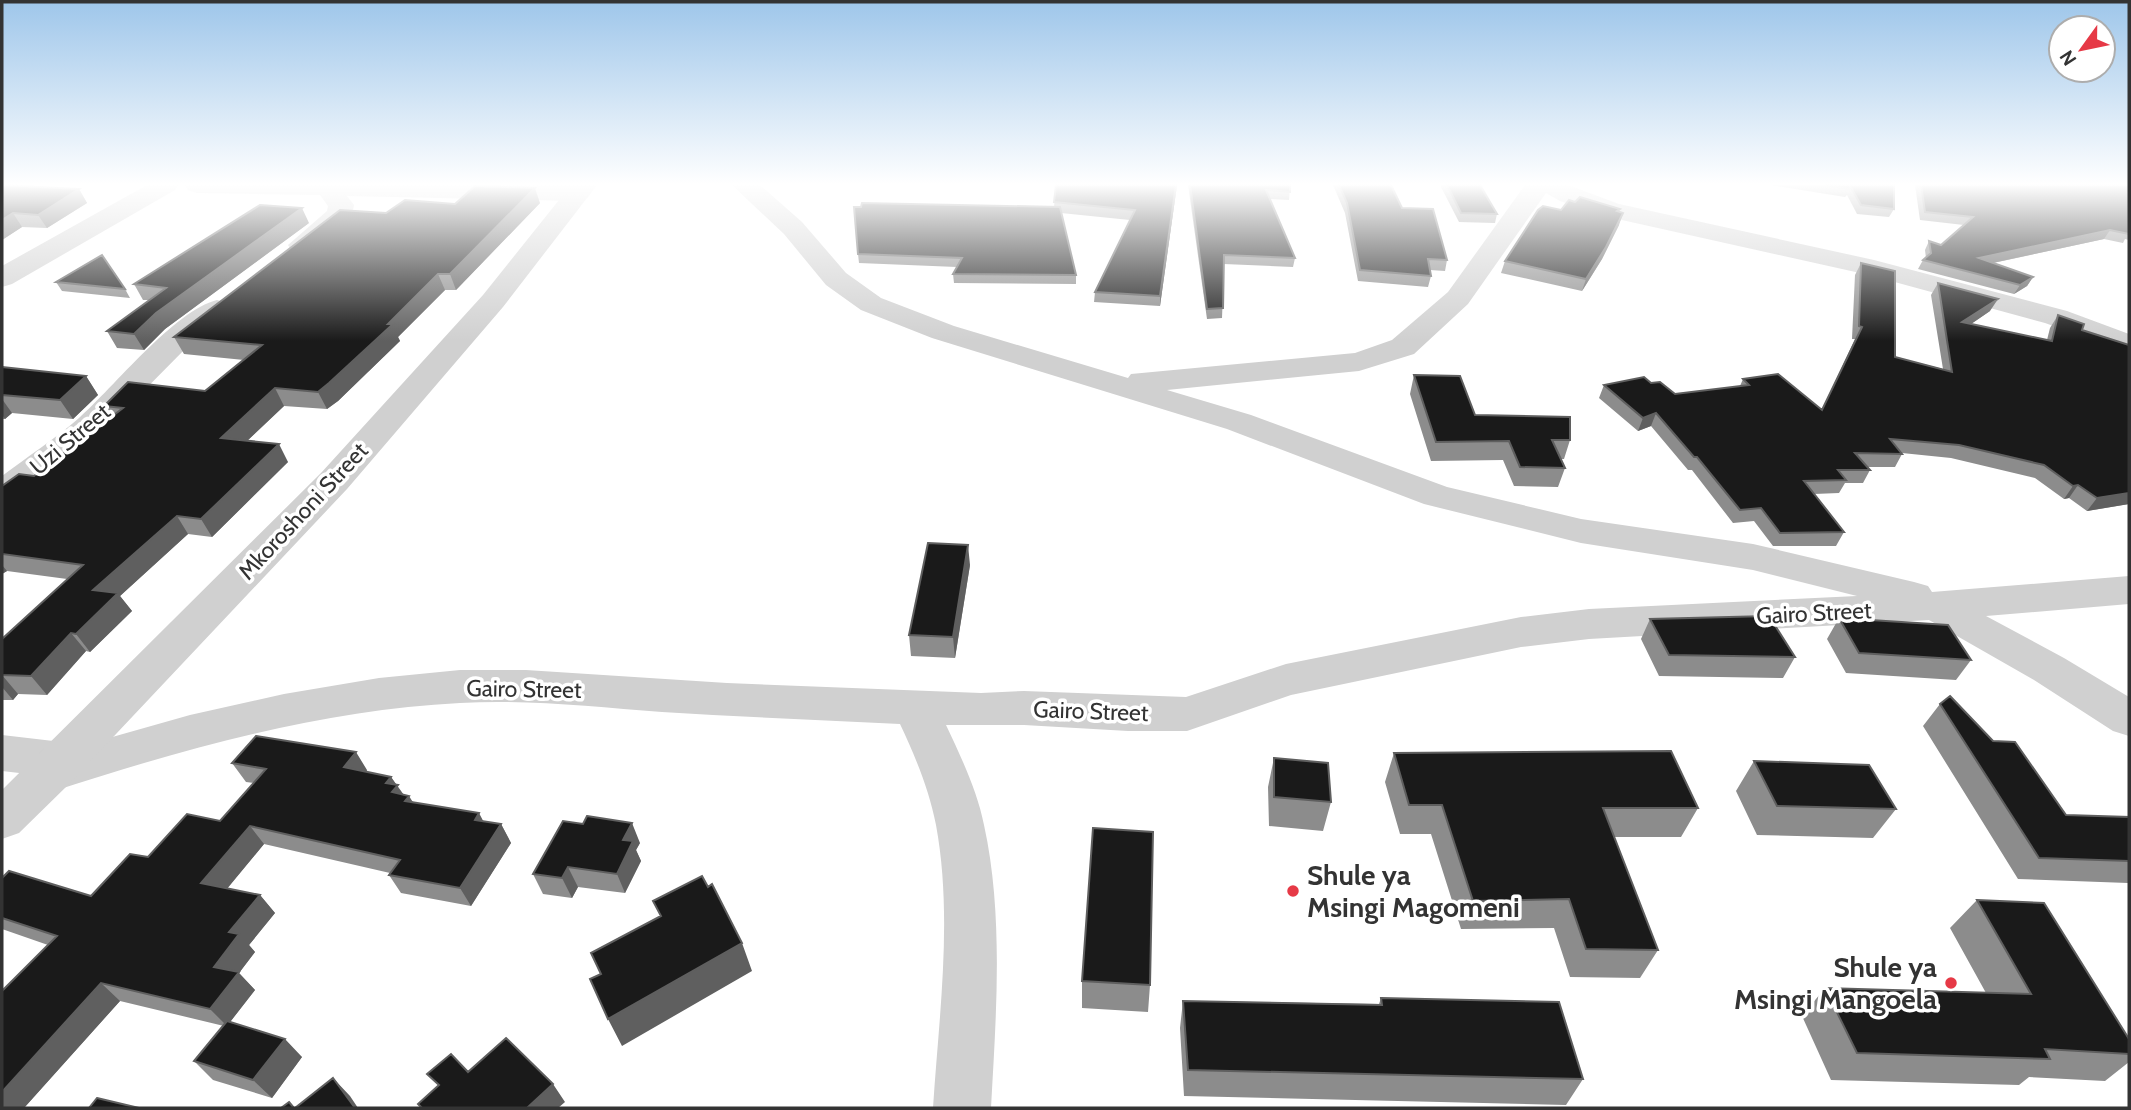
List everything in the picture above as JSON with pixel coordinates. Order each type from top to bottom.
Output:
[{"type":"street","points":[[2,278],[75,237]]},
{"type":"street","points":[[278,263],[313,237]]},
{"type":"street","name":"Mkoroshoni Street","points":[[2,819],[334,481],[494,301],[544,237]]},
{"type":"street","points":[[800,237],[836,279],[871,304],[943,332],[1029,360],[1116,382],[1239,422],[1410,488],[1581,531],[1696,547],[1779,563],[1943,606],[2129,719]]},
{"type":"street","points":[[1116,382],[1198,379],[1359,362],[1403,347],[1458,298],[1502,237]]},
{"type":"street","points":[[1734,237],[1874,268],[2056,317],[2129,344]]},
{"type":"street","name":"Uzi Street","points":[[2,494],[90,426],[178,338],[245,288]]},
{"type":"street","name":"Gairo Street","points":[[56,767],[284,710],[428,689],[540,687],[693,698],[1187,714],[1286,680],[1521,632],[1589,624],[1943,606],[2129,590]]},
{"type":"street","points":[[915,707],[943,767],[963,840],[970,933],[962,1108]]},
{"type":"street","points":[[2,753],[56,767]]},
{"type":"building","points":[[209,237],[262,237],[156,313],[134,334],[107,331],[166,288],[134,284]]},
{"type":"building","points":[[305,237],[487,237],[450,274],[438,274],[388,324],[393,324],[318,392],[275,388],[221,438],[279,444],[201,519],[177,516],[93,590],[118,593],[76,634],[71,633],[31,676],[2,675],[2,639],[83,565],[2,554],[2,486],[19,474],[34,476],[123,408],[104,406],[128,382],[205,391],[262,345],[174,337]]},
{"type":"building","points":[[857,237],[1067,237],[1076,275],[953,274],[962,258],[858,254]]},
{"type":"building","points":[[1122,237],[1169,237],[1160,296],[1095,292]]},
{"type":"building","points":[[1197,237],[1286,237],[1295,258],[1224,255],[1223,308],[1207,309]]},
{"type":"building","points":[[1354,237],[1441,237],[1447,260],[1428,259],[1431,276],[1360,270]]},
{"type":"building","points":[[1521,237],[1611,237],[1586,279],[1505,261]]},
{"type":"building","points":[[1950,237],[2078,237],[1979,258],[2033,277],[2020,285],[1923,260],[1931,253],[1929,241],[1941,245]]},
{"type":"building","points":[[102,255],[125,289],[56,282]]},
{"type":"building","points":[[1861,263],[1895,271],[1895,357],[1952,372],[1938,283],[1998,299],[1962,322],[2052,341],[2058,315],[2084,324],[2082,330],[2129,345],[2129,493],[2097,498],[2078,485],[2073,486],[2044,465],[1959,445],[1890,439],[1902,454],[1855,453],[1870,470],[1838,470],[1846,480],[1804,481],[1844,532],[1780,533],[1761,508],[1740,510],[1697,457],[1694,457],[1656,413],[1643,418],[1604,385],[1644,377],[1651,383],[1660,382],[1675,394],[1749,385],[1743,379],[1778,374],[1822,410],[1862,327],[1859,326]]},
{"type":"building","points":[[2,367],[86,376],[60,400],[2,395]]},
{"type":"building","points":[[1414,375],[1460,376],[1475,415],[1570,417],[1570,440],[1552,440],[1565,468],[1520,467],[1509,441],[1436,442]]},
{"type":"building","points":[[928,543],[968,545],[953,637],[909,635]]},
{"type":"building","points":[[1769,616],[1795,657],[1669,655],[1650,619]]},
{"type":"building","points":[[1839,618],[1948,625],[1971,660],[1859,653]]},
{"type":"building","points":[[1950,696],[1993,741],[2015,742],[2066,815],[2129,817],[2129,861],[2039,858],[1940,704]]},
{"type":"building","points":[[256,736],[356,752],[344,767],[391,777],[386,783],[398,785],[392,792],[409,796],[405,801],[479,813],[475,820],[501,824],[460,888],[389,875],[400,860],[250,826],[201,883],[260,895],[229,932],[239,934],[214,967],[239,972],[210,1009],[101,983],[2,1092],[2,991],[57,936],[2,918],[2,878],[9,871],[91,896],[130,854],[148,857],[187,814],[220,821],[266,769],[232,763]]},
{"type":"building","points":[[1671,751],[1698,808],[1603,808],[1658,950],[1586,949],[1569,899],[1473,901],[1442,805],[1409,805],[1394,753]]},
{"type":"building","points":[[1274,758],[1328,763],[1331,802],[1274,797]]},
{"type":"building","points":[[1754,761],[1869,765],[1896,809],[1777,806]]},
{"type":"building","points":[[587,816],[632,823],[623,840],[633,841],[617,874],[568,867],[562,878],[533,874],[563,821],[583,824]]},
{"type":"building","points":[[1093,828],[1153,832],[1150,985],[1082,981]]},
{"type":"building","points":[[702,876],[708,887],[712,884],[742,943],[608,1019],[590,979],[601,974],[591,953],[661,916],[653,901]]},
{"type":"building","points":[[1977,900],[2044,903],[2129,1039],[2129,1054],[2045,1049],[2050,1059],[1857,1053],[1825,988],[2031,994]]},
{"type":"building","points":[[1381,998],[1559,1002],[1583,1079],[1188,1070],[1183,1001],[1382,1005]]},
{"type":"building","points":[[227,1021],[285,1039],[253,1080],[194,1061]]},
{"type":"building","points":[[506,1038],[553,1084],[527,1108],[422,1108],[418,1104],[439,1085],[427,1074],[451,1054],[468,1072]]},
{"type":"building","points":[[333,1078],[355,1108],[295,1108]]},
{"type":"building","points":[[97,1098],[139,1108],[89,1108]]},
{"type":"building","points":[[289,1102],[294,1108],[281,1108]]},
{"type":"place","name":"Shule ya Msingi Magomeni","points":[[1293,891]]},
{"type":"place","name":"Shule ya Msingi Mangoela","points":[[1951,983]]}]
